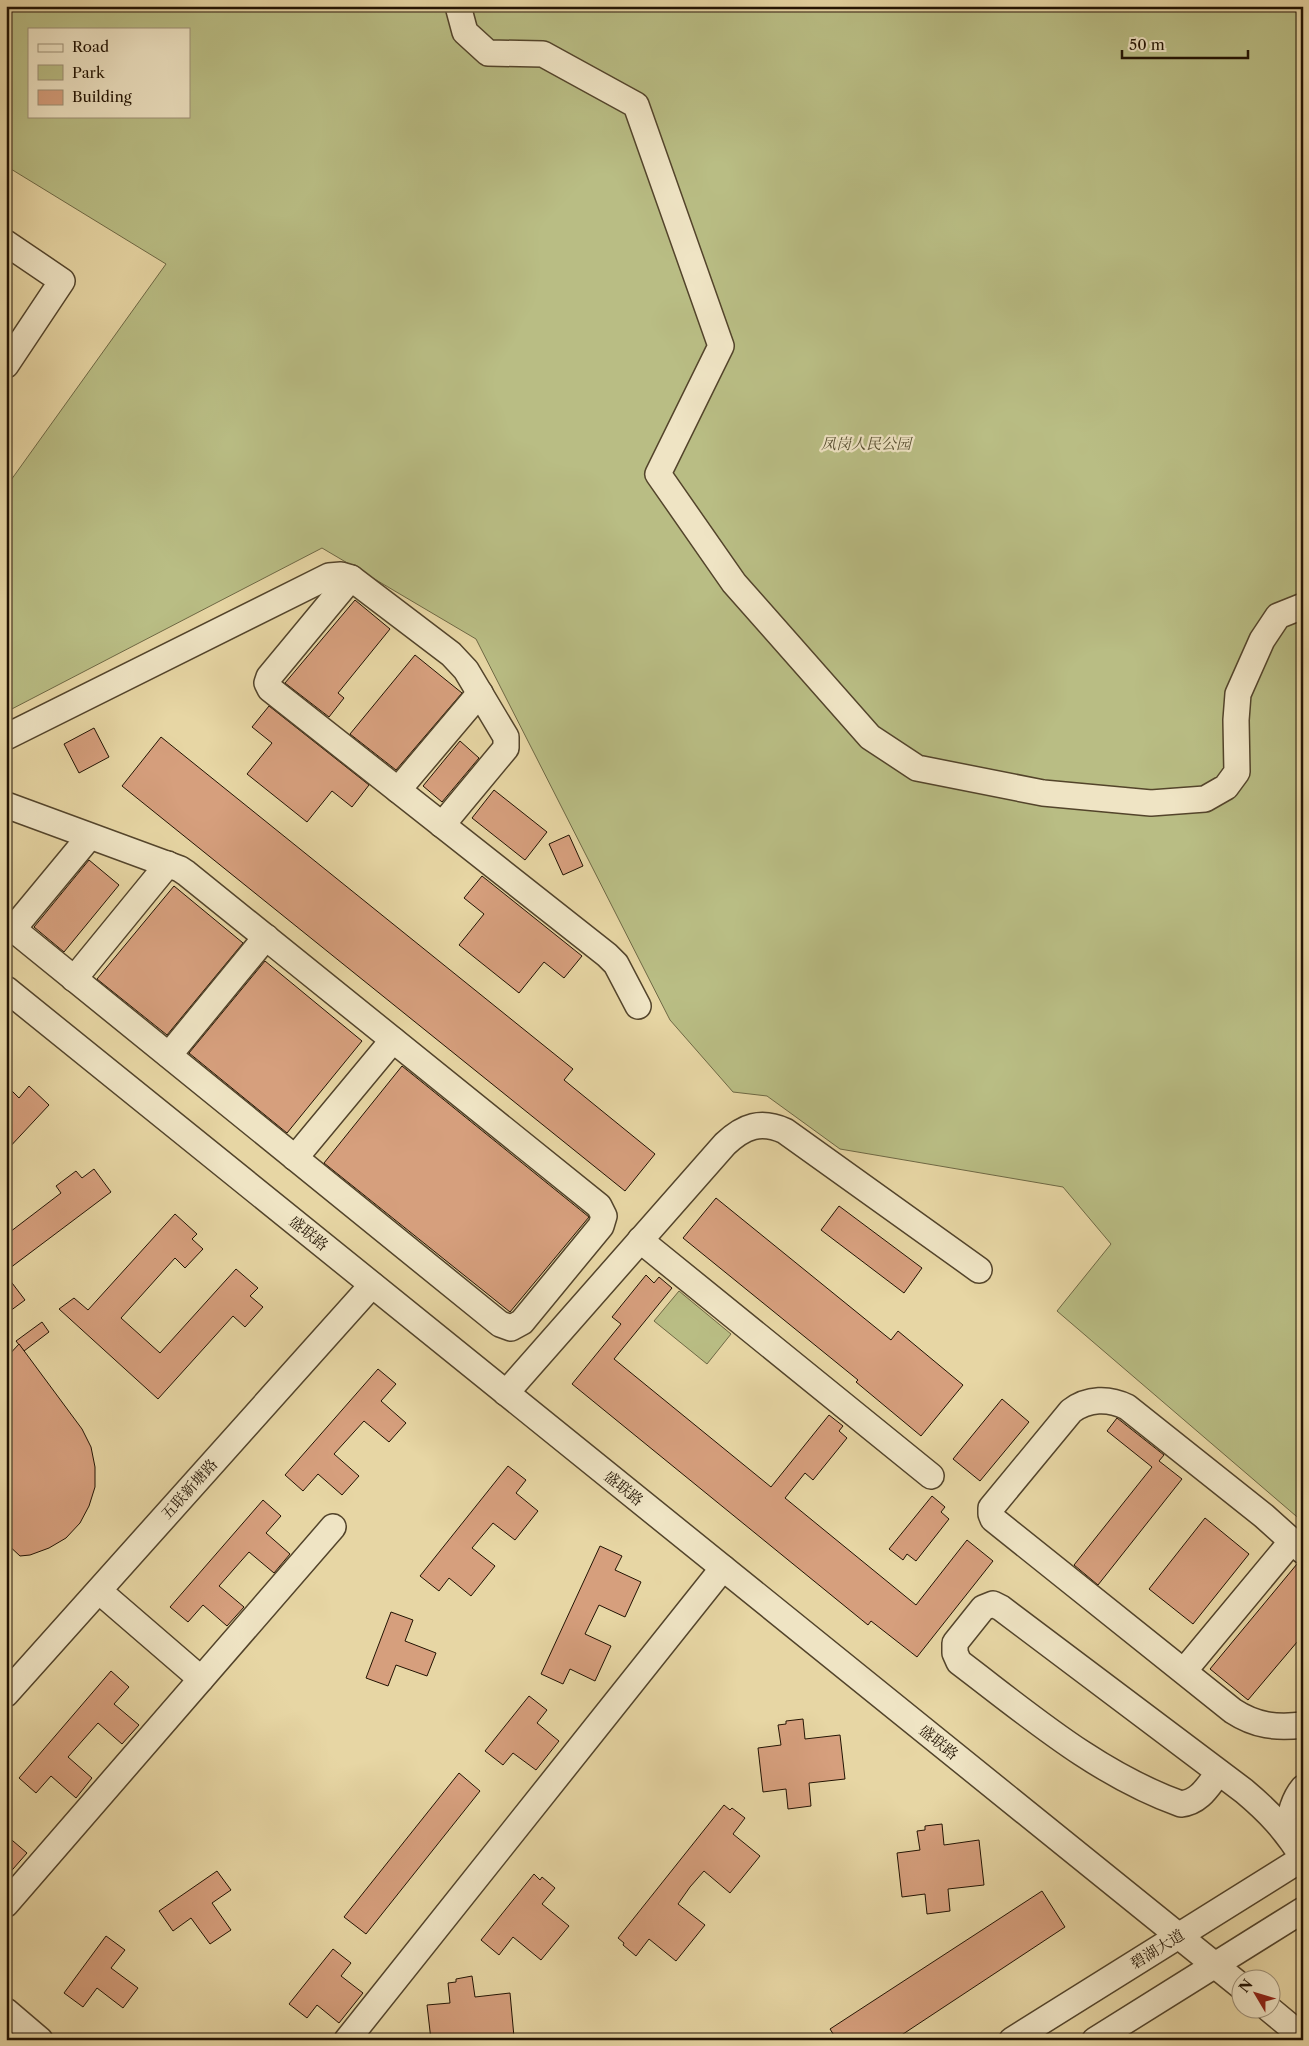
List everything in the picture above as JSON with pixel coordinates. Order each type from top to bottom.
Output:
[{"type":"street","points":[[458,6],[465,32],[488,53],[543,54],[636,105],[721,346],[658,474],[734,583],[870,737],[917,768],[1043,793],[1151,803],[1205,800],[1226,787],[1237,772],[1236,720],[1238,694],[1262,640],[1278,616],[1303,606]]},
{"type":"street","points":[[6,243],[62,280],[6,365]]},
{"type":"street","points":[[6,737],[329,576],[341,575],[351,578],[451,654],[466,670],[506,737],[506,748],[442,825]]},
{"type":"street","points":[[351,578],[269,677],[267,683],[270,689],[608,955],[616,964],[638,1006]]},
{"type":"street","points":[[398,790],[480,693]]},
{"type":"street","points":[[6,805],[168,864],[186,873],[599,1206],[604,1216],[601,1226],[522,1322],[511,1328],[500,1324],[13,929],[90,836]]},
{"type":"street","points":[[74,979],[168,864]]},
{"type":"street","points":[[169,1055],[266,937]]},
{"type":"street","name":"盛联路","points":[[6,989],[1232,1979]]},
{"type":"street","points":[[295,1158],[393,1040]]},
{"type":"street","points":[[506,1393],[735,1134],[747,1128],[760,1125],[774,1126],[786,1131],[979,1270]]},
{"type":"street","points":[[640,1240],[931,1476]]},
{"type":"street","name":"五联新塘路","points":[[6,1694],[372,1285]]},
{"type":"street","points":[[1184,1671],[1298,1546],[1264,1516],[1127,1407],[1113,1402],[1091,1401],[1077,1406],[991,1508],[990,1514],[993,1519],[1233,1711],[1252,1722],[1273,1727],[1303,1725]]},
{"type":"street","points":[[6,1904],[333,1527]]},
{"type":"street","points":[[347,2040],[723,1568]]},
{"type":"street","points":[[99,1591],[201,1679]]},
{"type":"street","points":[[1219,1772],[1199,1798],[1190,1803],[1181,1804],[1106,1768],[1063,1742],[959,1662],[955,1654],[955,1643],[983,1608],[993,1604],[1001,1608],[1219,1772],[1268,1811],[1288,1834],[1303,1858]]},
{"type":"street","points":[[1288,1834],[1293,1806],[1303,1788]]},
{"type":"street","name":"碧湖大道","points":[[1012,2040],[1303,1858]]},
{"type":"street","points":[[1095,2040],[1303,1910]]},
{"type":"street","points":[[6,2011],[40,2040]]},
{"type":"street","points":[[1280,2018],[1303,2036]]},
{"type":"green space","name":"凤岗人民公园","points":[[6,6],[1303,6],[1303,1522],[1057,1311],[1111,1244],[1063,1187],[840,1149],[767,1096],[733,1092],[670,1020],[476,639],[322,548],[6,712],[6,487],[166,264],[6,166]]},
{"type":"green space","points":[[679,1291],[731,1334],[707,1364],[654,1321]]},
{"type":"building","points":[[355,600],[390,629],[338,693],[344,698],[329,717],[285,683]]},
{"type":"building","points":[[415,655],[462,693],[396,770],[350,734]]},
{"type":"building","points":[[269,706],[369,785],[352,807],[332,791],[307,822],[247,774],[272,743],[252,727]]},
{"type":"building","points":[[94,728],[109,757],[79,773],[64,744]]},
{"type":"building","points":[[161,737],[573,1069],[564,1080],[655,1154],[625,1191],[122,786]]},
{"type":"building","points":[[460,741],[479,758],[442,802],[423,786]]},
{"type":"building","points":[[494,790],[547,832],[525,860],[472,818]]},
{"type":"building","points":[[569,835],[583,866],[563,875],[549,844]]},
{"type":"building","points":[[89,860],[119,885],[64,952],[34,927]]},
{"type":"building","points":[[482,876],[582,956],[564,978],[544,962],[519,993],[459,945],[484,914],[464,898]]},
{"type":"building","points":[[174,886],[243,943],[167,1035],[97,979]]},
{"type":"building","points":[[265,961],[362,1041],[287,1133],[189,1053]]},
{"type":"building","points":[[402,1066],[589,1217],[510,1312],[324,1163]]},
{"type":"building","points":[[29,1086],[49,1105],[6,1151],[6,1098],[12,1091],[19,1098]]},
{"type":"building","points":[[94,1169],[111,1192],[6,1271],[6,1235],[61,1193],[56,1186],[76,1171],[82,1178]]},
{"type":"building","points":[[716,1198],[891,1340],[898,1331],[963,1385],[921,1436],[856,1382],[858,1380],[683,1238]]},
{"type":"building","points":[[839,1206],[922,1268],[904,1293],[821,1230]]},
{"type":"building","points":[[175,1214],[197,1234],[192,1239],[203,1249],[185,1268],[175,1258],[121,1318],[160,1353],[236,1269],[258,1288],[250,1296],[263,1307],[245,1327],[233,1316],[158,1399],[59,1309],[74,1298],[88,1310]]},
{"type":"building","points":[[6,1275],[25,1300],[6,1314]]},
{"type":"building","points":[[646,1275],[654,1283],[659,1277],[672,1288],[614,1359],[771,1487],[829,1415],[843,1426],[839,1431],[847,1438],[813,1480],[805,1473],[785,1498],[916,1605],[967,1540],[993,1561],[917,1657],[871,1621],[868,1625],[572,1384],[621,1324],[612,1317]]},
{"type":"building","points":[[42,1322],[49,1332],[24,1351],[16,1341]]},
{"type":"building","points":[[19,1344],[82,1429],[91,1447],[95,1467],[95,1487],[89,1506],[80,1523],[66,1538],[49,1548],[30,1555],[20,1556],[6,1543],[6,1358]]},
{"type":"building","points":[[378,1369],[396,1384],[381,1401],[406,1423],[389,1442],[364,1421],[334,1454],[359,1476],[342,1495],[318,1474],[303,1491],[285,1475]]},
{"type":"building","points":[[1002,1399],[1029,1422],[980,1481],[953,1459]]},
{"type":"building","points":[[1117,1418],[1164,1455],[1159,1461],[1182,1479],[1098,1585],[1074,1565],[1152,1467],[1107,1431]]},
{"type":"building","points":[[508,1466],[526,1480],[516,1493],[538,1511],[515,1540],[493,1523],[472,1548],[495,1566],[471,1596],[449,1578],[439,1591],[420,1576]]},
{"type":"building","points":[[932,1496],[945,1507],[941,1512],[949,1519],[916,1561],[907,1554],[903,1560],[889,1549]]},
{"type":"building","points":[[263,1500],[281,1516],[266,1533],[290,1554],[274,1573],[249,1552],[219,1586],[244,1607],[227,1626],[203,1605],[188,1622],[170,1607]]},
{"type":"building","points":[[1205,1518],[1249,1554],[1193,1624],[1149,1589]]},
{"type":"building","points":[[600,1546],[622,1556],[615,1570],[641,1582],[625,1617],[599,1605],[585,1634],[611,1646],[595,1681],[570,1669],[563,1684],[541,1674]]},
{"type":"building","points":[[1297,1564],[1303,1565],[1303,1635],[1248,1700],[1210,1669]]},
{"type":"building","points":[[391,1612],[413,1620],[405,1641],[436,1653],[427,1676],[396,1665],[388,1686],[366,1678]]},
{"type":"building","points":[[111,1671],[129,1687],[114,1704],[139,1725],[122,1744],[98,1723],[68,1757],[92,1778],[76,1798],[51,1776],[36,1793],[19,1778]]},
{"type":"building","points":[[529,1696],[547,1710],[537,1723],[559,1741],[536,1770],[513,1753],[503,1765],[485,1751]]},
{"type":"building","points":[[803,1719],[805,1739],[840,1735],[845,1779],[809,1783],[811,1806],[788,1809],[786,1789],[763,1792],[758,1748],[781,1745],[778,1725],[786,1724],[786,1721]]},
{"type":"building","points":[[459,1773],[480,1791],[366,1934],[344,1917]]},
{"type":"building","points":[[724,1805],[730,1810],[732,1808],[745,1818],[733,1834],[760,1856],[730,1893],[704,1871],[690,1887],[678,1904],[705,1925],[676,1961],[649,1939],[636,1956],[618,1938]]},
{"type":"building","points":[[942,1824],[944,1845],[979,1840],[984,1885],[948,1889],[950,1911],[927,1914],[925,1894],[902,1897],[897,1853],[920,1850],[917,1831],[925,1830],[925,1826]]},
{"type":"building","points":[[6,1835],[27,1853],[6,1877]]},
{"type":"building","points":[[217,1871],[231,1890],[212,1903],[231,1930],[210,1944],[191,1918],[173,1931],[159,1911]]},
{"type":"building","points":[[534,1874],[540,1880],[542,1877],[555,1888],[542,1904],[569,1926],[541,1960],[513,1937],[499,1955],[481,1940]]},
{"type":"building","points":[[1042,1891],[1065,1927],[894,2040],[837,2040],[830,2029]]},
{"type":"building","points":[[106,1936],[125,1950],[111,1968],[138,1988],[123,2008],[97,1988],[83,2007],[64,1993]]},
{"type":"building","points":[[333,1949],[351,1963],[341,1976],[363,1993],[339,2023],[317,2005],[307,2018],[289,2004]]},
{"type":"building","points":[[472,1976],[475,1997],[510,1993],[514,2037],[431,2040],[427,2005],[450,2003],[448,1983],[456,1982],[456,1979]]}]
